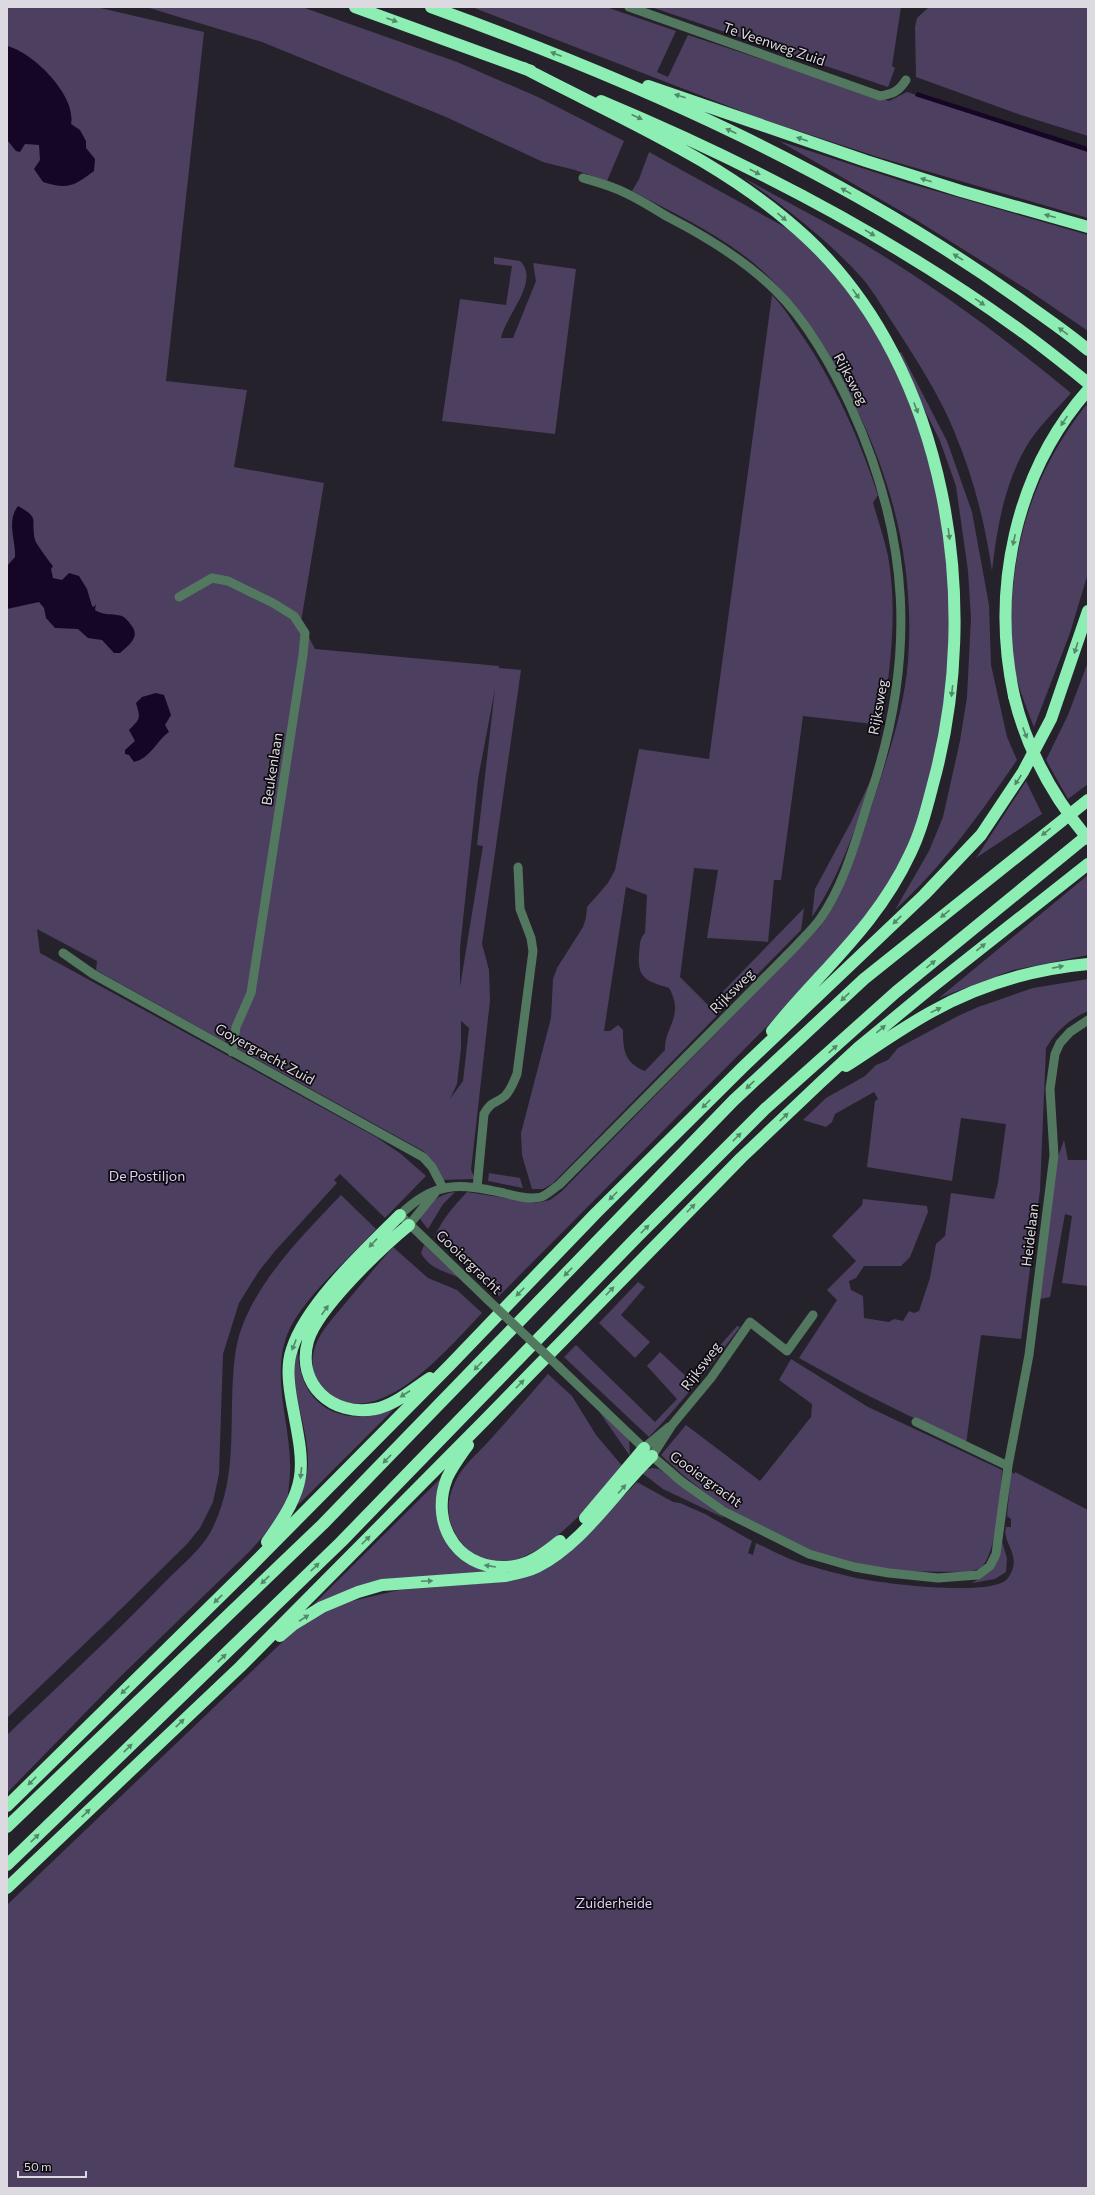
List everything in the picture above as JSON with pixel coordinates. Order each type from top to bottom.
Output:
[{"type":"highway","points":[[355,7],[524,68],[697,143],[826,208],[973,297],[1024,333],[1088,383]]},
{"type":"highway","points":[[430,7],[592,68],[692,100],[932,182],[1088,227]]},
{"type":"highway","points":[[524,68],[666,141],[716,170],[782,216],[832,263],[870,315],[888,345],[904,378],[930,449],[946,511],[954,575],[955,661],[949,713],[940,761],[925,814],[911,853],[884,900],[862,930],[790,1009],[743,1067]]},
{"type":"highway","points":[[592,68],[753,141],[904,223],[984,274],[1084,346]]},
{"type":"highway","points":[[1088,390],[1073,407],[1052,439],[1026,496],[1018,521],[1010,558],[1005,597],[1006,649],[1014,696],[1023,727],[1043,773],[1059,802],[1088,839]]},
{"type":"highway","points":[[7,1806],[246,1571],[450,1365],[596,1213],[743,1067],[924,895],[981,835],[1023,772],[1051,719],[1088,611]]},
{"type":"highway","points":[[7,1827],[323,1524],[734,1100],[864,979],[1088,800]]},
{"type":"highway","points":[[7,1866],[342,1542],[637,1237],[764,1109],[896,992],[1088,835]]},
{"type":"highway","points":[[7,1888],[240,1667],[483,1422],[740,1158],[858,1048],[927,991],[1088,864]]},
{"type":"highway","points":[[820,1083],[931,1011],[1013,977],[1061,966],[1088,964]]},
{"type":"highway","points":[[246,1571],[283,1519],[298,1488],[302,1473],[302,1453],[290,1389],[289,1370],[291,1350],[302,1324],[334,1285],[400,1215]]},
{"type":"highway","points":[[409,1225],[391,1240],[325,1311],[308,1340],[305,1358],[307,1373],[315,1388],[327,1400],[341,1407],[361,1410],[375,1409],[391,1403],[450,1365]]},
{"type":"highway","points":[[483,1422],[447,1478],[442,1504],[444,1526],[451,1540],[465,1556],[489,1566],[515,1566],[540,1556],[590,1513],[648,1452]]},
{"type":"highway","points":[[240,1667],[258,1655],[308,1615],[358,1592],[403,1583],[455,1581],[505,1576],[525,1572],[537,1567],[567,1545],[597,1518],[648,1452]]},
{"type":"street","name":"Te Veenweg Zuid","points":[[629,7],[880,96],[891,94],[900,89],[906,80]]},
{"type":"street","name":"Rijksweg","points":[[480,1188],[531,1197],[542,1196],[559,1185],[795,947],[820,918],[836,891],[847,866],[882,760],[896,695],[901,648],[902,607],[899,564],[892,526],[881,482],[867,442],[839,381],[810,334],[778,292],[744,262],[705,236],[615,188],[583,178]]},
{"type":"street","name":"Beukenlaan","points":[[179,597],[212,578],[228,581],[273,603],[294,616],[305,633],[304,655],[251,993],[236,1027],[232,1052]]},
{"type":"street","points":[[400,1215],[420,1197],[440,1189],[480,1188],[484,1114],[489,1104],[504,1097],[517,1074],[533,951],[531,938],[520,909],[518,867]]},
{"type":"street","name":"Goyergracht Zuid","points":[[63,953],[93,974],[423,1157],[432,1167],[440,1189]]},
{"type":"street","name":"Heidelaan","points":[[1008,1466],[1029,1355],[1054,1155],[1050,1089],[1055,1054],[1060,1043],[1070,1032],[1088,1020]]},
{"type":"street","points":[[409,1225],[440,1189]]},
{"type":"street","name":"Gooiergracht","points":[[400,1215],[648,1452],[681,1481],[723,1511],[810,1554],[854,1567],[889,1573],[938,1578],[978,1574],[990,1566],[996,1554],[1008,1466]]},
{"type":"street","name":"Rijksweg","points":[[648,1452],[711,1378],[750,1322],[787,1351],[813,1315]]},
{"type":"street","points":[[916,1422],[1008,1466]]},
{"type":"green space","name":"De Postiljon","points":[[7,7],[96,7],[204,32],[166,381],[247,390],[234,467],[324,483],[301,622],[315,649],[499,666],[499,668],[521,670],[482,944],[489,970],[490,1001],[471,1170],[475,1179],[442,1180],[425,1152],[235,1047],[239,1035],[230,1030],[225,1042],[96,970],[97,961],[37,929],[40,953],[376,1137],[401,1154],[426,1176],[385,1218],[340,1174],[334,1180],[337,1183],[275,1251],[259,1271],[239,1303],[223,1354],[219,1474],[213,1502],[200,1528],[187,1544],[122,1608],[7,1718]],"holes":[[[495,689],[477,845],[483,846],[460,987],[460,948],[478,779]],[[461,1021],[469,1028],[463,1081],[450,1099],[457,1084],[461,1048]]]},
{"type":"green space","points":[[146,7],[302,7],[457,62],[538,97],[624,141],[607,181],[575,170],[543,162],[446,117],[262,42]]},
{"type":"green space","points":[[472,7],[606,7],[676,31],[657,72],[668,77],[688,35],[889,101],[907,92],[1088,152],[1088,218],[878,157],[759,118]]},
{"type":"green space","points":[[651,7],[901,7],[892,66],[895,68],[888,87]]},
{"type":"green space","points":[[929,7],[1088,7],[1088,136],[1021,115],[916,77],[915,27],[917,18]]},
{"type":"green space","points":[[779,141],[908,183],[1088,235],[1088,331],[1028,290],[918,221]]},
{"type":"green space","points":[[649,152],[792,231],[843,282],[886,347],[913,410],[934,476],[946,543],[953,657],[929,803],[884,900],[795,998],[499,1296],[435,1236],[445,1218],[467,1192],[536,1203],[550,1200],[562,1191],[820,927],[836,899],[855,854],[894,735],[906,680],[909,617],[906,573],[899,530],[888,487],[873,446],[855,406],[834,368],[810,331],[785,295],[768,276],[721,239],[632,191],[639,179]]},
{"type":"green space","points":[[744,178],[844,233],[903,268],[977,319],[1071,393],[1035,433],[1018,461],[1007,492],[999,523],[992,571],[978,500],[961,448],[942,404],[912,352],[871,290],[849,264],[806,225]]},
{"type":"green space","points":[[494,257],[520,261],[525,269],[526,278],[520,299],[504,329],[501,338],[513,338],[536,281],[533,263],[576,269],[555,434],[442,421],[460,299],[506,305],[512,266],[494,264]]},
{"type":"green space","points":[[772,295],[786,312],[812,350],[834,390],[863,452],[878,495],[873,503],[888,556],[891,577],[893,620],[888,683],[882,725],[803,716],[781,880],[774,880],[768,942],[707,938],[718,870],[694,868],[680,977],[709,1006],[804,908],[801,930],[552,1184],[543,1189],[532,1189],[522,1155],[521,1133],[551,1018],[553,979],[557,968],[583,927],[587,907],[608,883],[615,870],[639,749],[709,759]],"holes":[[[626,887],[647,895],[645,933],[641,940],[639,954],[640,969],[642,974],[649,981],[669,988],[675,1006],[675,1014],[667,1035],[665,1050],[645,1071],[633,1064],[626,1055],[623,1043],[623,1030],[618,1025],[610,1031],[604,1031]]]},
{"type":"green space","points":[[901,352],[947,441],[972,512],[989,605],[991,665],[1007,737],[1017,760],[960,839],[929,876],[895,910],[929,851],[943,817],[960,741],[967,697],[971,618],[968,571],[956,486],[940,441],[897,354]]},
{"type":"green space","points":[[1086,405],[1088,407],[1088,573],[1070,633],[1034,727],[1020,690],[1011,642],[1011,608],[1019,546],[1025,521],[1044,473],[1070,427]]},
{"type":"green space","points":[[1088,662],[1088,784],[1068,799],[1046,760],[1068,715]]},
{"type":"green space","points":[[874,773],[848,847],[832,883],[812,917],[815,889],[851,822]]},
{"type":"green space","points":[[1026,781],[1042,814],[976,858]]},
{"type":"green space","points":[[1088,875],[1088,955],[1013,970],[939,998]]},
{"type":"green space","points":[[1088,979],[1088,1011],[1064,1026],[1054,1036],[1046,1048],[1040,1190],[1021,1339],[981,1335],[966,1444],[857,1390],[799,1358],[837,1300],[827,1290],[856,1261],[832,1236],[862,1205],[863,1199],[927,1206],[928,1212],[910,1257],[901,1266],[864,1266],[856,1278],[849,1281],[851,1290],[863,1296],[864,1318],[889,1322],[894,1319],[903,1321],[909,1311],[914,1313],[919,1311],[930,1278],[936,1244],[945,1236],[951,1193],[994,1199],[998,1183],[1006,1124],[961,1118],[952,1181],[867,1167],[875,1101],[878,1099],[874,1092],[835,1114],[832,1122],[826,1127],[803,1120],[826,1098],[865,1076],[876,1065],[888,1060],[898,1048],[958,1016],[978,1007],[1033,988]]},
{"type":"green space","points":[[1064,1140],[1068,1160],[1088,1160],[1088,1286],[1062,1283],[1072,1216],[1065,1214],[1050,1297],[1040,1299],[1057,1160]]},
{"type":"green space","points":[[489,1173],[520,1178],[523,1188],[488,1181]]},
{"type":"green space","points":[[455,1192],[443,1204],[428,1229],[420,1219],[426,1209],[438,1197]]},
{"type":"green space","points":[[341,1195],[376,1229],[314,1293],[294,1321],[287,1335],[282,1353],[281,1372],[290,1466],[287,1499],[282,1512],[269,1530],[250,1551],[121,1676],[7,1793],[7,1735],[144,1603],[194,1553],[210,1533],[220,1512],[226,1490],[231,1446],[235,1356],[240,1333],[249,1311],[275,1269],[291,1249]]},
{"type":"green space","points":[[424,1245],[458,1277],[432,1266],[421,1253]]},
{"type":"green space","points":[[393,1247],[428,1278],[457,1290],[482,1313],[422,1373],[404,1386],[386,1397],[367,1403],[349,1403],[342,1401],[325,1391],[317,1382],[313,1370],[313,1353],[321,1334],[329,1322]]},
{"type":"green space","points":[[638,1282],[645,1287],[621,1315],[650,1342],[635,1358],[599,1323]]},
{"type":"green space","points":[[737,1326],[740,1327],[707,1370],[649,1437],[564,1357],[576,1345],[655,1422],[677,1399],[647,1366],[660,1352],[690,1380]]},
{"type":"green space","points":[[298,1346],[302,1376],[308,1389],[326,1408],[338,1413],[352,1416],[369,1416],[393,1410],[298,1505],[308,1464],[305,1434],[296,1390],[295,1361]]},
{"type":"green space","points":[[791,1359],[868,1407],[1002,1470],[995,1533],[988,1557],[981,1568],[967,1572],[886,1571],[811,1552],[745,1520],[715,1500],[684,1476],[661,1455],[686,1425],[760,1481],[811,1417],[812,1404],[779,1380]]},
{"type":"green space","points":[[548,1374],[572,1396],[596,1435],[624,1468],[571,1524],[548,1542],[525,1556],[502,1562],[480,1558],[460,1541],[450,1522],[449,1501],[453,1487],[459,1474],[468,1463],[496,1434]]},
{"type":"green space","points":[[596,1407],[629,1439],[630,1456]]},
{"type":"green space","points":[[652,1468],[659,1469],[724,1518],[663,1489],[642,1473],[644,1470]]},
{"type":"green space","points":[[450,1469],[443,1535],[494,1571],[421,1577],[304,1614]]},
{"type":"green space","name":"Zuiderheide","points":[[1011,1472],[1015,1474],[1015,1472],[1088,1510],[1088,2188],[7,2188],[7,1905],[296,1629],[329,1610],[352,1601],[399,1590],[499,1582],[595,1525],[637,1482],[673,1502],[680,1503],[705,1514],[752,1541],[748,1553],[753,1555],[756,1543],[803,1564],[856,1578],[888,1583],[936,1587],[982,1587],[998,1584],[1008,1578],[1014,1563],[1005,1533],[1006,1527],[1011,1527],[1011,1519],[1007,1516]]},
{"type":"green space","points":[[1002,1542],[1007,1558],[1006,1572],[995,1579],[972,1583],[989,1571],[993,1566]]},
{"type":"shaded area","points":[[7,46],[29,57],[40,66],[51,77],[67,101],[71,113],[71,124],[80,130],[86,141],[86,148],[95,159],[94,171],[76,183],[59,186],[43,182],[34,169],[40,160],[39,145],[25,144],[20,152],[16,151],[7,140]]},
{"type":"shaded area","points":[[917,92],[1088,147],[1088,152],[915,96]]},
{"type":"shaded area","points":[[18,506],[32,517],[35,540],[53,566],[51,569],[53,578],[62,580],[69,573],[79,576],[87,589],[92,606],[94,607],[96,604],[95,610],[101,613],[122,616],[134,629],[135,633],[133,640],[120,653],[114,653],[102,640],[88,638],[78,629],[55,628],[46,618],[44,608],[39,602],[7,609],[7,566],[15,557],[12,525],[14,512]]},
{"type":"shaded area","points":[[156,693],[164,695],[171,715],[165,725],[169,732],[145,757],[134,762],[129,755],[125,754],[125,750],[135,741],[129,730],[137,721],[139,716],[136,703],[142,697]]}]
